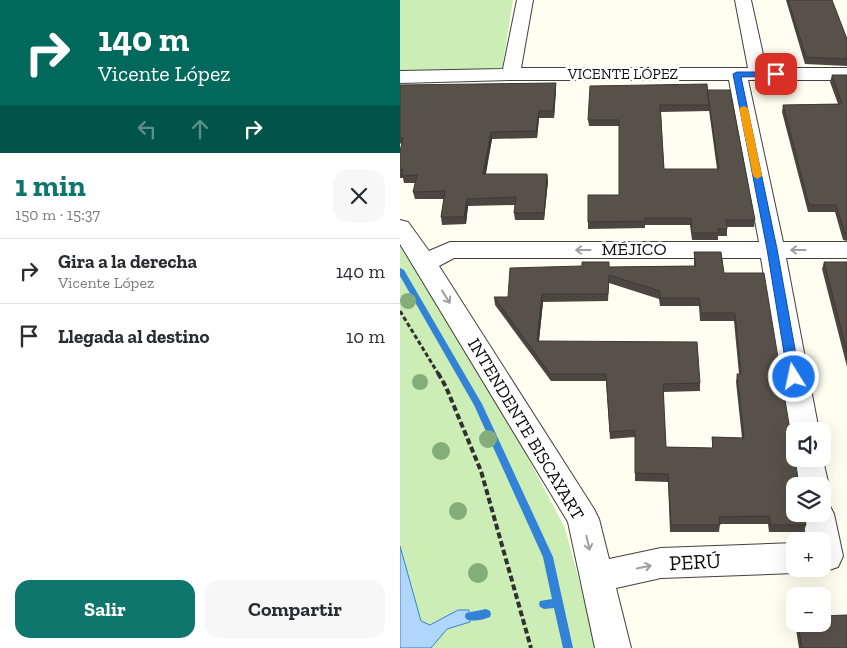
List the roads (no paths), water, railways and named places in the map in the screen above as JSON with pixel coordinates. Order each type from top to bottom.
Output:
[{"type":"street","points":[[511,74],[525,0]]},
{"type":"street","points":[[743,0],[747,74],[772,249],[802,422]]},
{"type":"street","name":"VICENTE LÓPEZ","points":[[400,77],[511,74],[847,74]]},
{"type":"street","name":"INTENDENTE BISCAYART","points":[[400,227],[425,263],[583,519],[613,648]]},
{"type":"street","name":"MÉJICO","points":[[425,263],[450,250],[847,250]]},
{"type":"street","name":"PERÚ","points":[[596,577],[661,563],[786,558]]},
{"type":"water","points":[[400,546],[421,621],[430,625],[458,610],[469,610],[470,622],[447,629],[431,648],[400,648]]},
{"type":"waterway","points":[[400,270],[478,404],[548,557],[568,648]]},
{"type":"waterway","points":[[544,604],[557,603]]},
{"type":"waterway","points":[[470,616],[486,614]]}]
